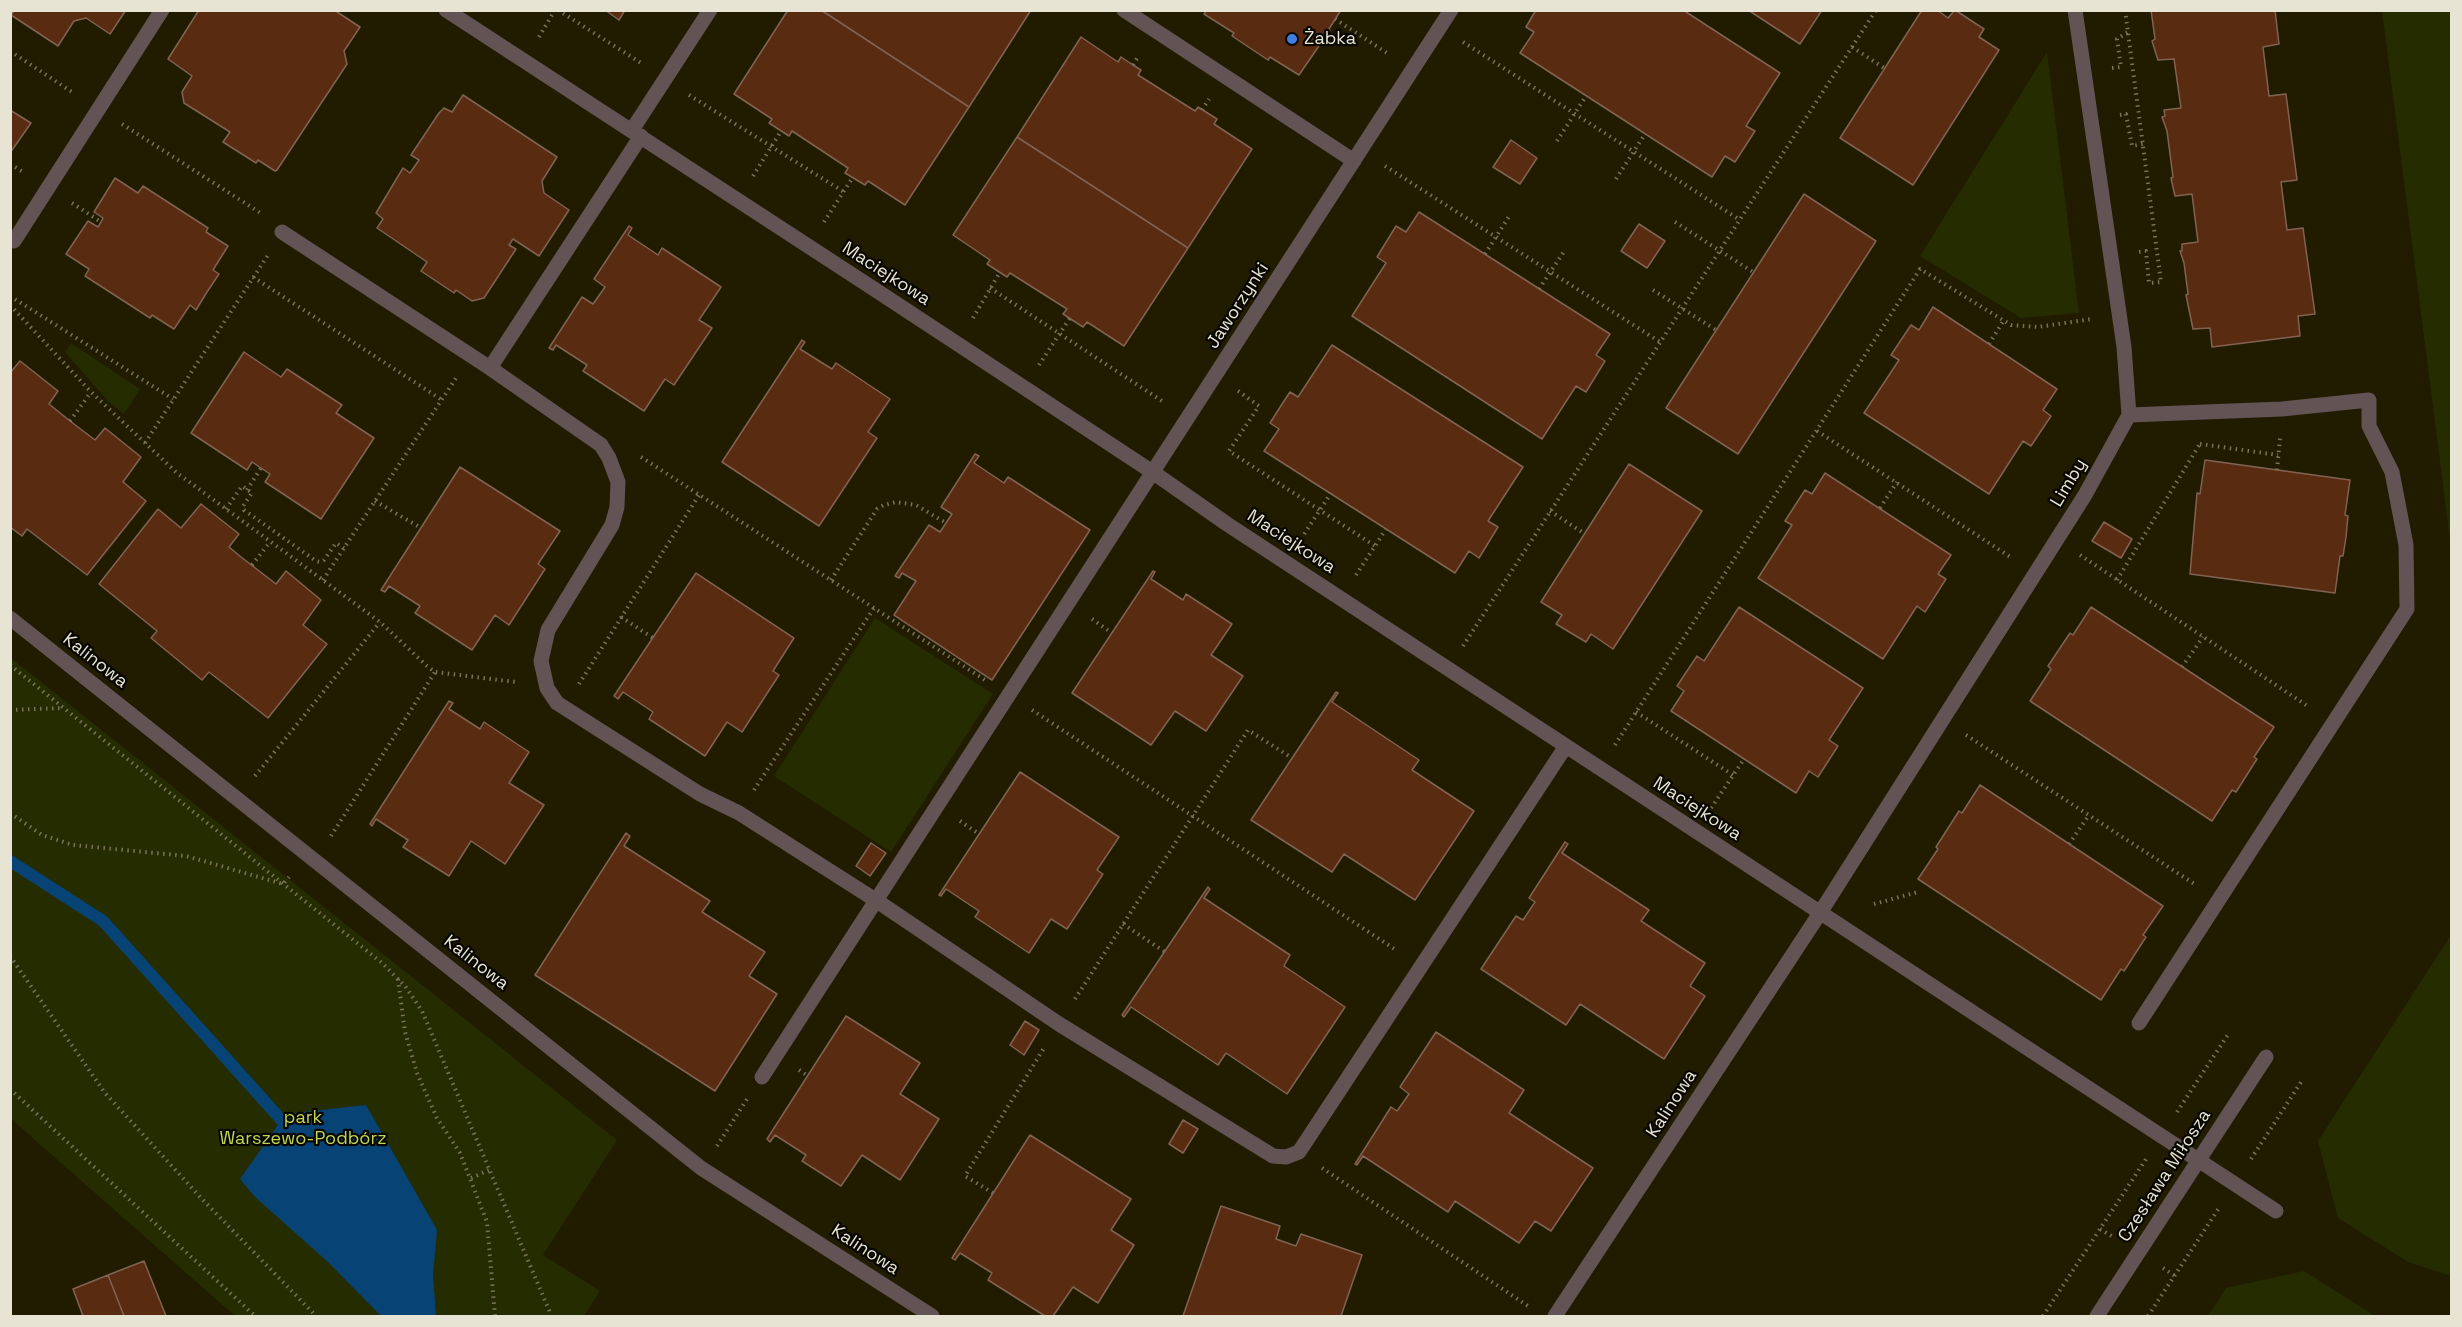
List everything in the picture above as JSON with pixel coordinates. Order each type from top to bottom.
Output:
[{"type":"street","points":[[14,241],[162,10]]},
{"type":"street","name":"Maciejkowa","points":[[446,10],[637,133],[1154,473],[1227,524],[2276,1211]]},
{"type":"street","points":[[490,368],[637,133],[710,10]]},
{"type":"street","points":[[1124,10],[1354,161]]},
{"type":"street","name":"Jaworzynki","points":[[762,1077],[1451,10]]},
{"type":"street","points":[[2075,10],[2124,346],[2129,415],[2282,409],[2369,400],[2369,426],[2392,472],[2406,545],[2407,609],[2139,1023]]},
{"type":"street","points":[[282,232],[490,368],[601,445],[609,458],[618,482],[617,507],[612,525],[548,630],[541,661],[547,688],[556,703],[700,794],[739,813],[877,901],[1059,1024],[1273,1156],[1286,1157],[1299,1152],[1566,746]]},
{"type":"street","name":"Limby","points":[[1820,913],[2085,495],[2129,415]]},
{"type":"street","name":"Kalinowa","points":[[10,618],[701,1168],[932,1317]]},
{"type":"street","name":"Kalinowa","points":[[1555,1317],[1820,913]]},
{"type":"street","name":"Czesława Miłosza","points":[[2097,1317],[2266,1057]]},
{"type":"path","points":[[537,40],[557,10],[643,65],[649,55]]},
{"type":"path","points":[[1461,649],[1876,10]]},
{"type":"path","points":[[2125,10],[2161,282],[2149,283],[2147,259]]},
{"type":"path","points":[[1335,19],[1393,57]]},
{"type":"path","points":[[2108,69],[2121,67],[2117,39],[2128,32]]},
{"type":"path","points":[[1458,39],[1740,220]]},
{"type":"path","points":[[1852,47],[1884,68]]},
{"type":"path","points":[[10,51],[285,229],[145,443]]},
{"type":"path","points":[[685,92],[844,192]]},
{"type":"path","points":[[1557,141],[1586,96]]},
{"type":"path","points":[[2128,123],[2132,146],[2143,144]]},
{"type":"path","points":[[750,180],[781,131]]},
{"type":"path","points":[[1616,179],[1644,134]]},
{"type":"path","points":[[1380,162],[1660,342]]},
{"type":"path","points":[[821,227],[853,177]]},
{"type":"path","points":[[1485,254],[1510,215]]},
{"type":"path","points":[[1676,222],[1753,272]]},
{"type":"path","points":[[1539,289],[1565,250]]},
{"type":"path","points":[[1613,748],[1920,269],[2004,320],[2021,327],[2038,327],[2094,319]]},
{"type":"path","points":[[969,324],[1000,272]]},
{"type":"path","points":[[253,277],[442,400]]},
{"type":"path","points":[[990,288],[1168,405]]},
{"type":"path","points":[[1653,290],[1716,330]]},
{"type":"path","points":[[10,296],[173,399]]},
{"type":"path","points":[[10,305],[91,392],[177,473],[380,622],[435,672],[494,678],[547,688]]},
{"type":"path","points":[[1036,369],[1070,318]]},
{"type":"path","points":[[1989,344],[2004,320]]},
{"type":"path","points":[[323,581],[471,355]]},
{"type":"path","points":[[1234,389],[1259,406],[1229,451],[1375,546]]},
{"type":"path","points":[[70,421],[91,392]]},
{"type":"path","points":[[1817,431],[2018,561]]},
{"type":"path","points":[[2277,470],[2280,431]]},
{"type":"path","points":[[2117,580],[2203,438]]},
{"type":"path","points":[[2200,444],[2278,455]]},
{"type":"path","points":[[639,456],[1421,966]]},
{"type":"path","points":[[247,490],[261,468]]},
{"type":"path","points":[[1880,508],[1897,483]]},
{"type":"path","points":[[226,509],[242,486],[252,493],[243,506],[244,510],[316,561],[324,560],[336,543],[344,549]]},
{"type":"path","points":[[1299,542],[1331,493]]},
{"type":"path","points":[[564,707],[699,495]]},
{"type":"path","points":[[375,501],[421,528]]},
{"type":"path","points":[[831,580],[877,509],[884,505],[897,502],[916,505],[946,523]]},
{"type":"path","points":[[1550,511],[1585,534]]},
{"type":"path","points":[[1354,579],[1386,529]]},
{"type":"path","points":[[252,565],[270,542]]},
{"type":"path","points":[[2075,552],[2301,702]]},
{"type":"path","points":[[739,813],[874,608]]},
{"type":"path","points":[[621,617],[653,638]]},
{"type":"path","points":[[253,779],[380,622]]},
{"type":"path","points":[[2182,667],[2203,637]]},
{"type":"path","points":[[10,666],[284,884],[398,978],[422,1011],[550,1317]]},
{"type":"path","points":[[329,839],[435,672]]},
{"type":"path","points":[[10,710],[64,708],[69,703]]},
{"type":"path","points":[[1636,712],[1733,775]]},
{"type":"path","points":[[993,1193],[965,1176],[1059,1024],[1248,730],[1292,758]]},
{"type":"path","points":[[1960,731],[2184,878]]},
{"type":"path","points":[[1709,812],[1744,759]]},
{"type":"path","points":[[10,813],[42,835],[73,845],[186,856],[284,884]]},
{"type":"path","points":[[2069,844],[2089,815]]},
{"type":"path","points":[[284,884],[294,872]]},
{"type":"path","points":[[1874,904],[1918,892]]},
{"type":"path","points":[[1123,924],[1165,952]]},
{"type":"path","points":[[10,956],[105,1093],[202,1199],[316,1317]]},
{"type":"path","points":[[398,978],[405,1032],[417,1073],[437,1118],[460,1153],[487,1222],[495,1317]]},
{"type":"path","points":[[2175,1116],[2229,1033]]},
{"type":"path","points":[[2246,1167],[2303,1079]]},
{"type":"path","points":[[10,1089],[255,1317]]},
{"type":"path","points":[[731,1124],[742,1107]]},
{"type":"path","points":[[1299,1152],[1534,1310]]},
{"type":"path","points":[[2043,1317],[2147,1156]]},
{"type":"path","points":[[471,1178],[489,1170]]},
{"type":"path","points":[[2148,1317],[2222,1204]]},
{"type":"green space","points":[[2382,11],[2451,11],[2451,549],[2438,445]]},
{"type":"green space","points":[[2047,52],[2079,313],[2021,318],[1920,256]]},
{"type":"green space","points":[[71,343],[140,389],[124,414],[108,401],[65,352]]},
{"type":"green space","points":[[875,618],[993,694],[891,852],[774,776]]},
{"type":"green space","name":"park Warszewo-Podbórz","points":[[11,658],[617,1140],[543,1255],[600,1291],[584,1316],[235,1316],[11,1119]]},
{"type":"green space","points":[[2451,935],[2451,1276],[2408,1262],[2338,1218],[2318,1141]]},
{"type":"green space","points":[[2304,1271],[2375,1316],[2208,1316],[2226,1288]]},
{"type":"water","points":[[366,1105],[437,1230],[433,1275],[436,1316],[381,1316],[329,1263],[255,1197],[240,1179],[278,1125],[293,1113]]},
{"type":"building","points":[[15,10],[126,10],[110,34],[86,18],[74,21],[58,46],[11,15]]},
{"type":"building","points":[[199,10],[334,10],[360,27],[344,51],[347,64],[275,171],[258,160],[256,163],[223,142],[230,132],[184,103],[182,92],[192,76],[168,59]]},
{"type":"building","points":[[605,10],[625,10],[619,20]]},
{"type":"building","points":[[788,10],[821,10],[969,107],[905,205],[868,181],[865,185],[845,173],[848,168],[792,131],[789,136],[769,123],[772,119],[734,94]]},
{"type":"building","points":[[821,10],[1031,10],[969,107]]},
{"type":"building","points":[[1207,10],[1341,10],[1299,75],[1270,57],[1268,60],[1232,36],[1234,33],[1204,14]]},
{"type":"building","points":[[1536,10],[1683,10],[1780,73],[1746,126],[1755,131],[1735,162],[1725,156],[1712,177],[1520,53],[1534,32],[1526,27]]},
{"type":"building","points":[[1748,10],[1822,10],[1800,44]]},
{"type":"building","points":[[1922,10],[1937,10],[1948,18],[1955,10],[1984,29],[1979,37],[1999,50],[1913,185],[1840,138]]},
{"type":"building","points":[[2151,10],[2275,10],[2279,44],[2263,47],[2269,96],[2286,94],[2297,180],[2281,182],[2287,230],[2303,228],[2315,314],[2298,316],[2300,336],[2212,347],[2210,328],[2193,329],[2186,295],[2188,294],[2184,263],[2180,251],[2182,251],[2182,244],[2198,242],[2192,194],[2175,196],[2167,131],[2162,117],[2165,116],[2164,110],[2181,108],[2174,59],[2158,60],[2152,41],[2155,39]]},
{"type":"building","points":[[1081,37],[1118,62],[1121,57],[1141,70],[1138,75],[1195,111],[1198,107],[1217,119],[1214,124],[1252,149],[1188,248],[1017,137]]},
{"type":"building","points":[[463,95],[557,157],[542,181],[544,193],[569,210],[539,256],[513,239],[509,245],[516,249],[484,298],[472,301],[456,290],[454,293],[421,271],[427,262],[377,228],[383,219],[376,213],[403,168],[410,173],[419,160],[411,155],[439,113],[444,108],[452,112]]},
{"type":"building","points":[[10,110],[31,123],[10,153]]},
{"type":"building","points":[[1017,137],[1188,248],[1124,346],[1087,322],[1083,327],[1063,314],[1067,309],[1010,273],[1007,277],[987,264],[990,260],[953,235]]},
{"type":"building","points":[[1511,140],[1537,158],[1520,184],[1493,167]]},
{"type":"building","points":[[115,178],[138,193],[143,186],[208,228],[206,232],[228,246],[213,270],[219,274],[196,310],[190,305],[174,329],[152,315],[150,318],[85,276],[89,269],[66,254],[88,221],[98,227],[103,218],[94,212]]},
{"type":"building","points":[[1804,194],[1876,241],[1738,454],[1666,408]]},
{"type":"building","points":[[1419,212],[1610,334],[1596,355],[1605,361],[1586,392],[1576,386],[1542,439],[1352,316],[1386,263],[1377,257],[1396,226],[1406,232]]},
{"type":"building","points":[[1639,224],[1665,241],[1647,268],[1621,251]]},
{"type":"building","points":[[629,226],[632,228],[628,235],[658,255],[662,248],[721,287],[699,320],[712,328],[674,385],[665,379],[644,411],[583,371],[587,365],[556,345],[553,350],[549,348],[582,297],[593,304],[605,287],[594,279]]},
{"type":"building","points":[[1933,307],[2057,389],[2043,410],[2051,416],[2031,446],[2023,441],[1989,494],[1864,413],[1899,360],[1891,355],[1911,325],[1919,330]]},
{"type":"building","points":[[802,340],[805,342],[800,349],[832,369],[836,363],[890,399],[868,432],[877,438],[819,526],[722,462]]},
{"type":"building","points":[[1332,345],[1523,467],[1488,521],[1498,527],[1479,558],[1469,551],[1455,573],[1264,451],[1279,429],[1270,423],[1284,401],[1290,392],[1298,397]]},
{"type":"building","points":[[244,352],[281,377],[287,369],[342,405],[336,413],[374,438],[321,519],[265,482],[270,474],[252,462],[247,470],[191,433]]},
{"type":"building","points":[[20,361],[58,391],[49,404],[70,421],[95,440],[105,428],[141,457],[123,482],[146,501],[87,575],[27,529],[22,536],[10,527],[10,373]]},
{"type":"building","points":[[975,454],[979,456],[974,463],[1004,483],[1008,477],[1090,530],[992,680],[894,615],[916,581],[902,573],[899,578],[895,576],[929,525],[940,532],[952,514],[941,507]]},
{"type":"building","points":[[2205,460],[2350,480],[2345,515],[2348,516],[2346,537],[2343,556],[2340,556],[2335,593],[2190,574],[2197,493],[2200,494]]},
{"type":"building","points":[[1629,464],[1702,511],[1613,649],[1591,634],[1586,642],[1556,624],[1562,615],[1541,602]]},
{"type":"building","points":[[460,467],[560,531],[538,564],[545,569],[509,625],[495,615],[472,650],[415,613],[420,606],[389,586],[385,592],[381,590]]},
{"type":"building","points":[[1825,473],[1951,555],[1938,574],[1946,579],[1925,612],[1917,606],[1883,659],[1758,578],[1792,525],[1785,521],[1805,490],[1812,494]]},
{"type":"building","points":[[201,504],[239,534],[229,547],[241,557],[276,584],[286,571],[321,600],[303,625],[327,644],[268,718],[209,672],[202,680],[151,638],[157,631],[99,584],[158,509],[181,528]]},
{"type":"building","points":[[2104,522],[2132,539],[2121,558],[2092,541]]},
{"type":"building","points":[[1153,571],[1155,572],[1151,579],[1183,600],[1186,594],[1232,624],[1211,655],[1243,676],[1206,731],[1175,711],[1151,745],[1072,693]]},
{"type":"building","points":[[696,573],[794,638],[773,671],[779,675],[742,732],[727,722],[705,756],[649,719],[653,712],[623,692],[618,699],[614,696]]},
{"type":"building","points":[[1739,607],[1863,688],[1829,740],[1838,746],[1818,777],[1809,771],[1796,793],[1671,711],[1684,691],[1677,686],[1697,656],[1704,661]]},
{"type":"building","points":[[2091,607],[2274,727],[2254,757],[2257,759],[2236,792],[2232,790],[2212,821],[2030,701],[2051,669],[2048,666],[2070,633],[2073,635]]},
{"type":"building","points":[[1336,692],[1338,693],[1332,702],[1419,760],[1412,770],[1474,811],[1415,900],[1344,854],[1332,872],[1251,820]]},
{"type":"building","points":[[449,701],[453,703],[449,709],[480,729],[484,722],[529,752],[509,783],[544,805],[505,864],[471,841],[449,876],[403,847],[408,840],[376,819],[372,826],[370,824]]},
{"type":"building","points":[[1020,772],[1119,837],[1097,870],[1103,874],[1067,929],[1051,919],[1029,953],[975,917],[979,911],[946,889],[941,896],[939,895]]},
{"type":"building","points":[[1980,785],[2163,906],[2143,935],[2146,937],[2124,971],[2121,969],[2101,1000],[1918,879],[1959,811],[1962,813]]},
{"type":"building","points":[[626,833],[630,836],[624,846],[710,901],[702,912],[765,952],[749,976],[777,994],[715,1091],[535,975]]},
{"type":"building","points":[[1565,842],[1568,844],[1562,853],[1649,910],[1641,921],[1705,963],[1690,986],[1705,996],[1664,1059],[1580,1004],[1566,1025],[1481,969],[1516,916],[1523,920],[1535,902],[1529,898]]},
{"type":"building","points":[[871,843],[886,853],[870,876],[856,866]]},
{"type":"building","points":[[1208,887],[1210,889],[1204,898],[1290,955],[1284,966],[1345,1007],[1287,1094],[1226,1053],[1218,1065],[1131,1007],[1124,1017],[1122,1015]]},
{"type":"building","points":[[846,1016],[920,1063],[900,1094],[939,1119],[900,1180],[862,1155],[841,1186],[802,1161],[806,1155],[775,1135],[770,1142],[767,1139]]},
{"type":"building","points":[[1025,1021],[1039,1030],[1024,1055],[1010,1045]]},
{"type":"building","points":[[1436,1032],[1524,1090],[1509,1113],[1593,1168],[1551,1231],[1535,1221],[1519,1243],[1455,1201],[1448,1212],[1363,1156],[1357,1165],[1355,1164],[1391,1107],[1397,1111],[1409,1094],[1400,1087]]},
{"type":"building","points":[[1183,1120],[1198,1129],[1183,1153],[1169,1144]]},
{"type":"building","points":[[1030,1135],[1131,1199],[1111,1230],[1134,1245],[1098,1303],[1073,1287],[1053,1316],[1045,1316],[988,1280],[992,1273],[960,1253],[955,1260],[952,1258]]},
{"type":"building","points":[[1221,1206],[1280,1226],[1276,1239],[1296,1246],[1301,1234],[1362,1255],[1341,1316],[1183,1316]]},
{"type":"building","points":[[144,1261],[166,1316],[124,1316],[108,1275]]},
{"type":"building","points":[[108,1275],[124,1316],[83,1316],[73,1289]]},
{"type":"waterway","points":[[10,861],[103,921],[293,1133]]},
{"type":"place","name":"Żabka","points":[[1292,39]]}]
